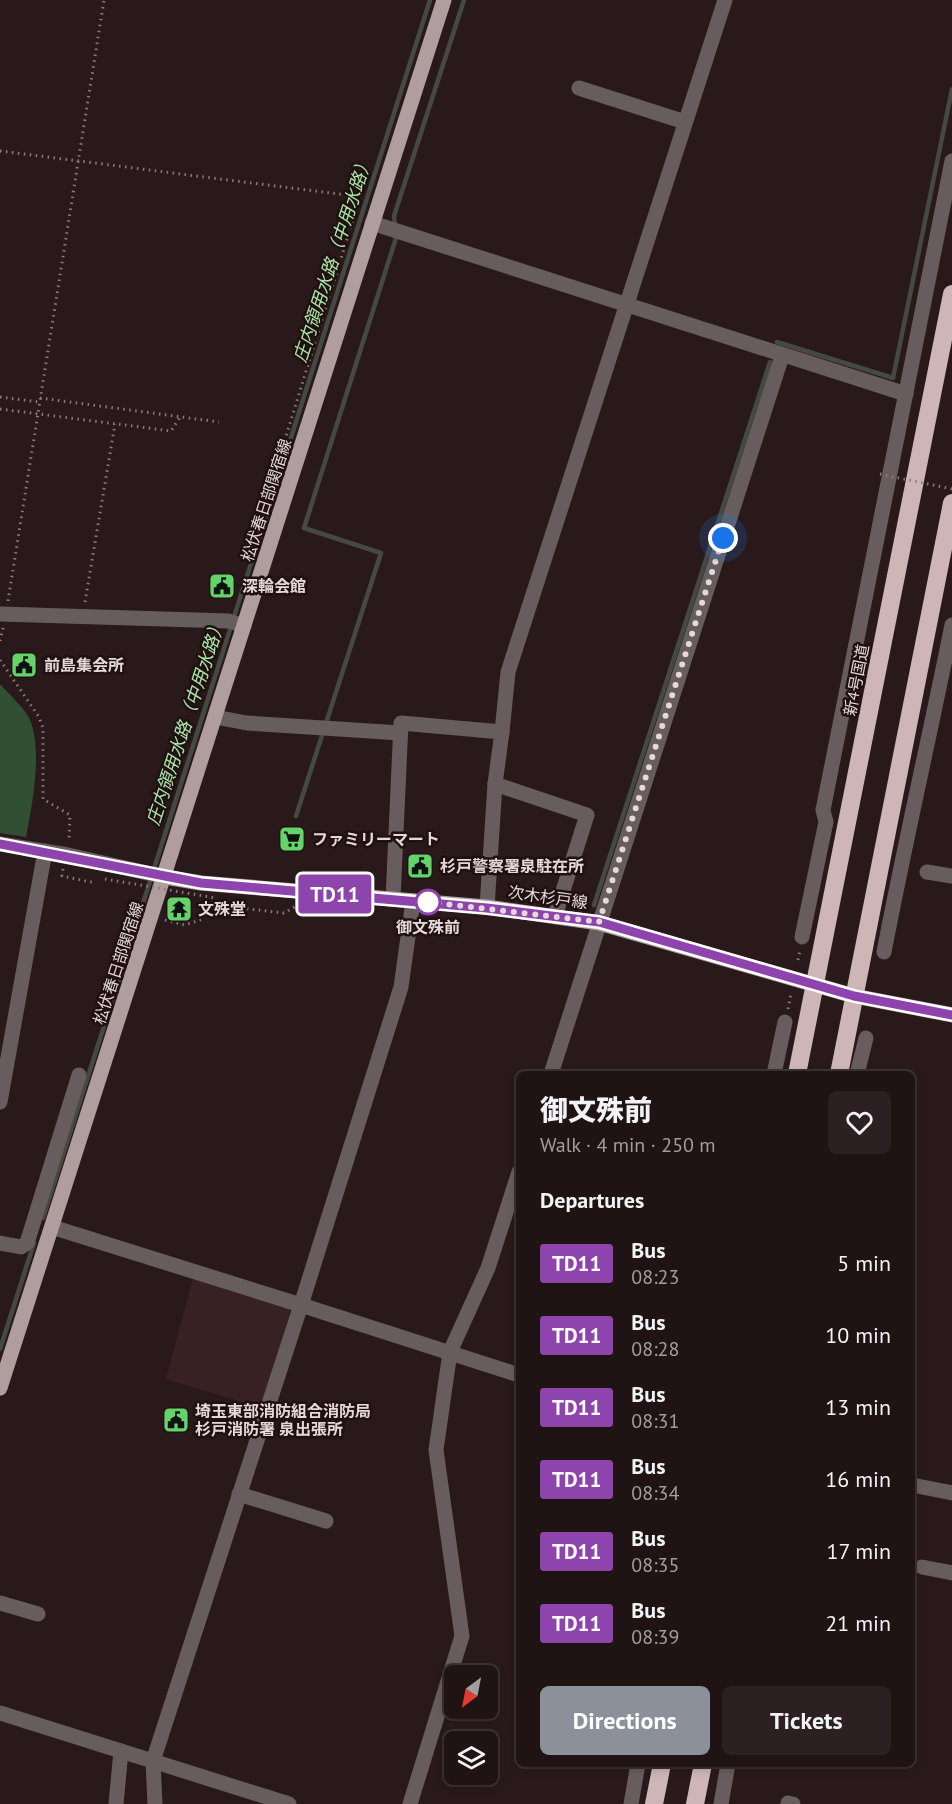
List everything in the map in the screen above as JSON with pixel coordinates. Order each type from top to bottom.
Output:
[{"type":"highway","name":"新4号国道","points":[[798,1071],[952,294]]},
{"type":"highway","points":[[839,1071],[952,502]]},
{"type":"highway","points":[[654,1804],[661,1767]]},
{"type":"highway","points":[[695,1804],[702,1767]]},
{"type":"main road","name":"松伏春日部関宿線","points":[[0,1388],[165,876],[378,200],[444,0]]},
{"type":"main road","name":"次木杉戸線","points":[[165,876],[201,883],[487,908],[599,922],[854,996],[952,1015]]},
{"type":"street","points":[[487,908],[495,784],[508,672],[725,0]]},
{"type":"street","points":[[579,88],[686,122]]},
{"type":"street","points":[[802,937],[820,860],[826,822],[823,810],[952,161]]},
{"type":"street","points":[[372,223],[906,394]]},
{"type":"street","points":[[552,1071],[782,356]]},
{"type":"street","points":[[3,615],[229,621],[244,626]]},
{"type":"street","points":[[884,952],[907,830],[921,782],[952,625]]},
{"type":"street","points":[[215,717],[247,723],[400,733]]},
{"type":"street","points":[[393,899],[400,723],[502,732]]},
{"type":"street","points":[[495,784],[587,815],[555,916]]},
{"type":"street","points":[[888,826],[907,830]]},
{"type":"street","points":[[0,844],[68,855],[165,876]]},
{"type":"street","points":[[0,1102],[45,851]]},
{"type":"street","points":[[820,860],[839,864]]},
{"type":"street","points":[[927,872],[952,876]]},
{"type":"street","points":[[155,1804],[153,1761],[301,1305],[401,987],[413,901]]},
{"type":"street","points":[[775,1071],[785,1022]]},
{"type":"street","points":[[858,1071],[866,1038]]},
{"type":"street","points":[[0,1242],[21,1247],[27,1243],[80,1075]]},
{"type":"street","points":[[410,1804],[462,1636],[436,1450],[450,1352],[488,1268],[516,1181]]},
{"type":"street","points":[[42,1197],[60,1202]]},
{"type":"street","points":[[52,1227],[516,1374]]},
{"type":"street","points":[[915,1486],[952,1493]]},
{"type":"street","points":[[239,1494],[326,1521]]},
{"type":"street","points":[[922,1567],[952,1573]]},
{"type":"street","points":[[0,1604],[38,1614]]},
{"type":"street","points":[[0,1713],[289,1804]]},
{"type":"street","points":[[116,1804],[121,1751]]},
{"type":"street","points":[[631,1804],[637,1767]]},
{"type":"street","points":[[721,1804],[727,1767]]},
{"type":"path","points":[[0,640],[104,0]]},
{"type":"path","points":[[0,151],[378,200]]},
{"type":"path","points":[[265,506],[360,197]]},
{"type":"path","points":[[0,397],[219,422]]},
{"type":"path","points":[[0,409],[171,430],[180,417]]},
{"type":"path","points":[[83,617],[115,424]]},
{"type":"path","points":[[880,474],[952,489]]},
{"type":"path","points":[[0,660],[39,717],[42,728],[43,799],[70,815],[68,855]]},
{"type":"path","points":[[73,872],[62,869],[62,876],[96,883]]},
{"type":"path","points":[[95,877],[216,898]]},
{"type":"path","points":[[160,919],[185,925],[203,919],[206,904],[284,913],[315,893]]},
{"type":"path","points":[[279,906],[284,913]]},
{"type":"shaded area","points":[[193,1278],[292,1306],[261,1408],[166,1379]]},
{"type":"green space","points":[[0,684],[28,716],[33,728],[35,776],[26,837],[0,833]]},
{"type":"waterway","name":"庄内領用水路（中用水路）","points":[[43,1218],[430,0]]},
{"type":"waterway","points":[[296,816],[381,553],[304,528],[396,238],[394,216],[464,0]]},
{"type":"waterway","points":[[777,342],[893,378],[952,89]]},
{"type":"waterway","points":[[594,905],[770,362]]},
{"type":"waterway","name":"庄内領用水路（中用水路）","points":[[0,1349],[34,1243]]},
{"type":"bus line","name":"TD11","points":[[0,844],[68,855],[201,883],[487,908],[599,922],[678,943],[854,996],[952,1015]]},
{"type":"place","name":"深輪会館","points":[[222,586]]},
{"type":"place","name":"前島集会所","points":[[24,665]]},
{"type":"place","name":"ファミリーマート","points":[[292,839]]},
{"type":"place","name":"杉戸警察署泉駐在所","points":[[420,866]]},
{"type":"place","name":"御文殊前","points":[[428,902]]},
{"type":"place","name":"文殊堂","points":[[179,909]]},
{"type":"place","name":"埼玉東部消防組合消防局 杉戸消防署 泉出張所","points":[[176,1420]]},
{"type":"route","points":[[428,902],[599,922],[723,538]]}]
